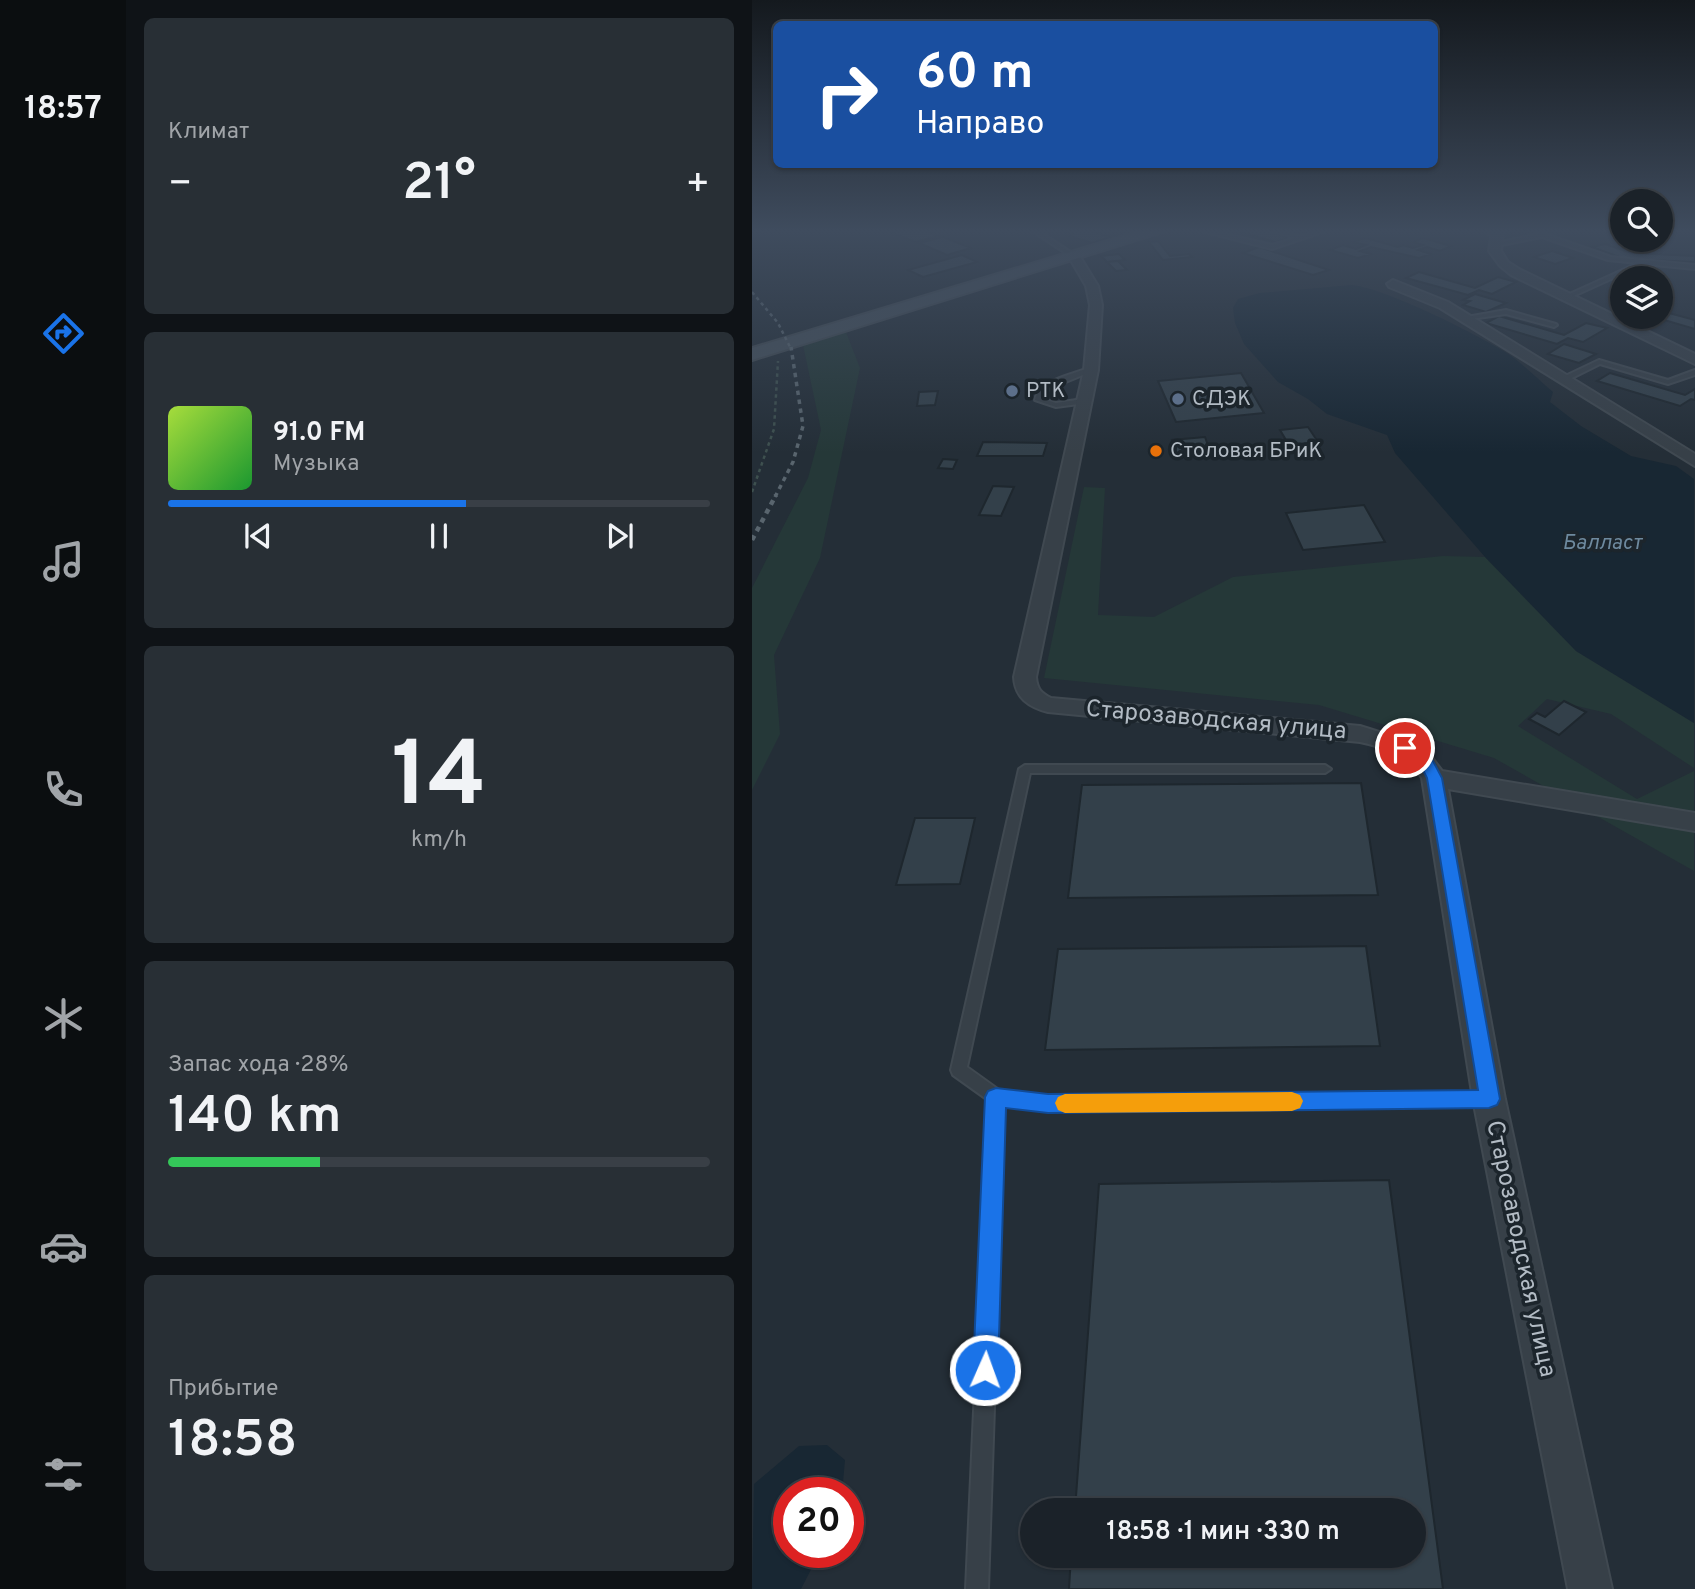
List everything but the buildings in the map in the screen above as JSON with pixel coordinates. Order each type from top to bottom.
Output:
[{"type":"main road","points":[[752,354],[918,304]]},
{"type":"street","name":"Старозаводская улица","points":[[1096,304],[1092,370],[1083,401],[1025,677],[1028,693],[1048,705],[1377,738],[1418,755],[1428,765],[1434,778],[1489,1099],[1590,1589]]},
{"type":"street","points":[[1442,304],[1695,461]]},
{"type":"street","points":[[1580,304],[1695,360]]},
{"type":"street","points":[[1434,778],[1695,821]]},
{"type":"lane","points":[[1464,318],[1506,312],[1554,325]]},
{"type":"lane","points":[[1563,379],[1599,362],[1668,382],[1695,372]]},
{"type":"lane","points":[[1083,401],[1056,405],[1039,400],[1040,393],[1048,386],[1092,370]]},
{"type":"lane","points":[[1325,769],[1025,769],[959,1070],[996,1097],[1048,1104],[1489,1099]]},
{"type":"lane","points":[[977,1589],[996,1097]]},
{"type":"path","points":[[752,492],[774,429],[779,359],[786,344]]},
{"type":"shaded area","points":[[846,332],[860,368],[820,558],[774,655],[780,734],[752,790],[752,588],[808,478],[821,430],[803,345]]},
{"type":"shaded area","points":[[1084,487],[1105,488],[1098,615],[1154,617],[1233,577],[1443,556],[1485,557],[1576,651],[1694,723],[1694,768],[1611,714],[1547,699],[1518,726],[1637,799],[1694,771],[1694,871],[1494,758],[1319,705],[1044,678]]},
{"type":"water","name":"Балласт","points":[[1235,304],[1410,304],[1513,357],[1553,392],[1550,402],[1581,426],[1631,456],[1676,466],[1694,479],[1694,723],[1576,651],[1485,557],[1395,453],[1387,435],[1327,414],[1308,399],[1278,382],[1244,344],[1235,323],[1233,308]]},
{"type":"water","points":[[827,1445],[845,1460],[843,1477],[773,1477],[773,1568],[812,1568],[801,1589],[752,1589],[754,1484],[799,1446]]},
{"type":"railway","points":[[762,304],[778,323],[791,349]]},
{"type":"railway","points":[[775,497],[793,462],[803,426],[791,347]]},
{"type":"railway","points":[[752,540],[776,495]]},
{"type":"slow traffic","points":[[1065,1103],[1292,1101]]},
{"type":"place","name":"РТК","points":[[1012,391]]},
{"type":"place","name":"СДЭК","points":[[1178,399]]},
{"type":"place","name":"Столовая БРиК","points":[[1156,451]]},
{"type":"route","points":[[985,1370],[996,1097],[1048,1104],[1489,1099],[1434,778],[1428,765],[1405,748]]}]
